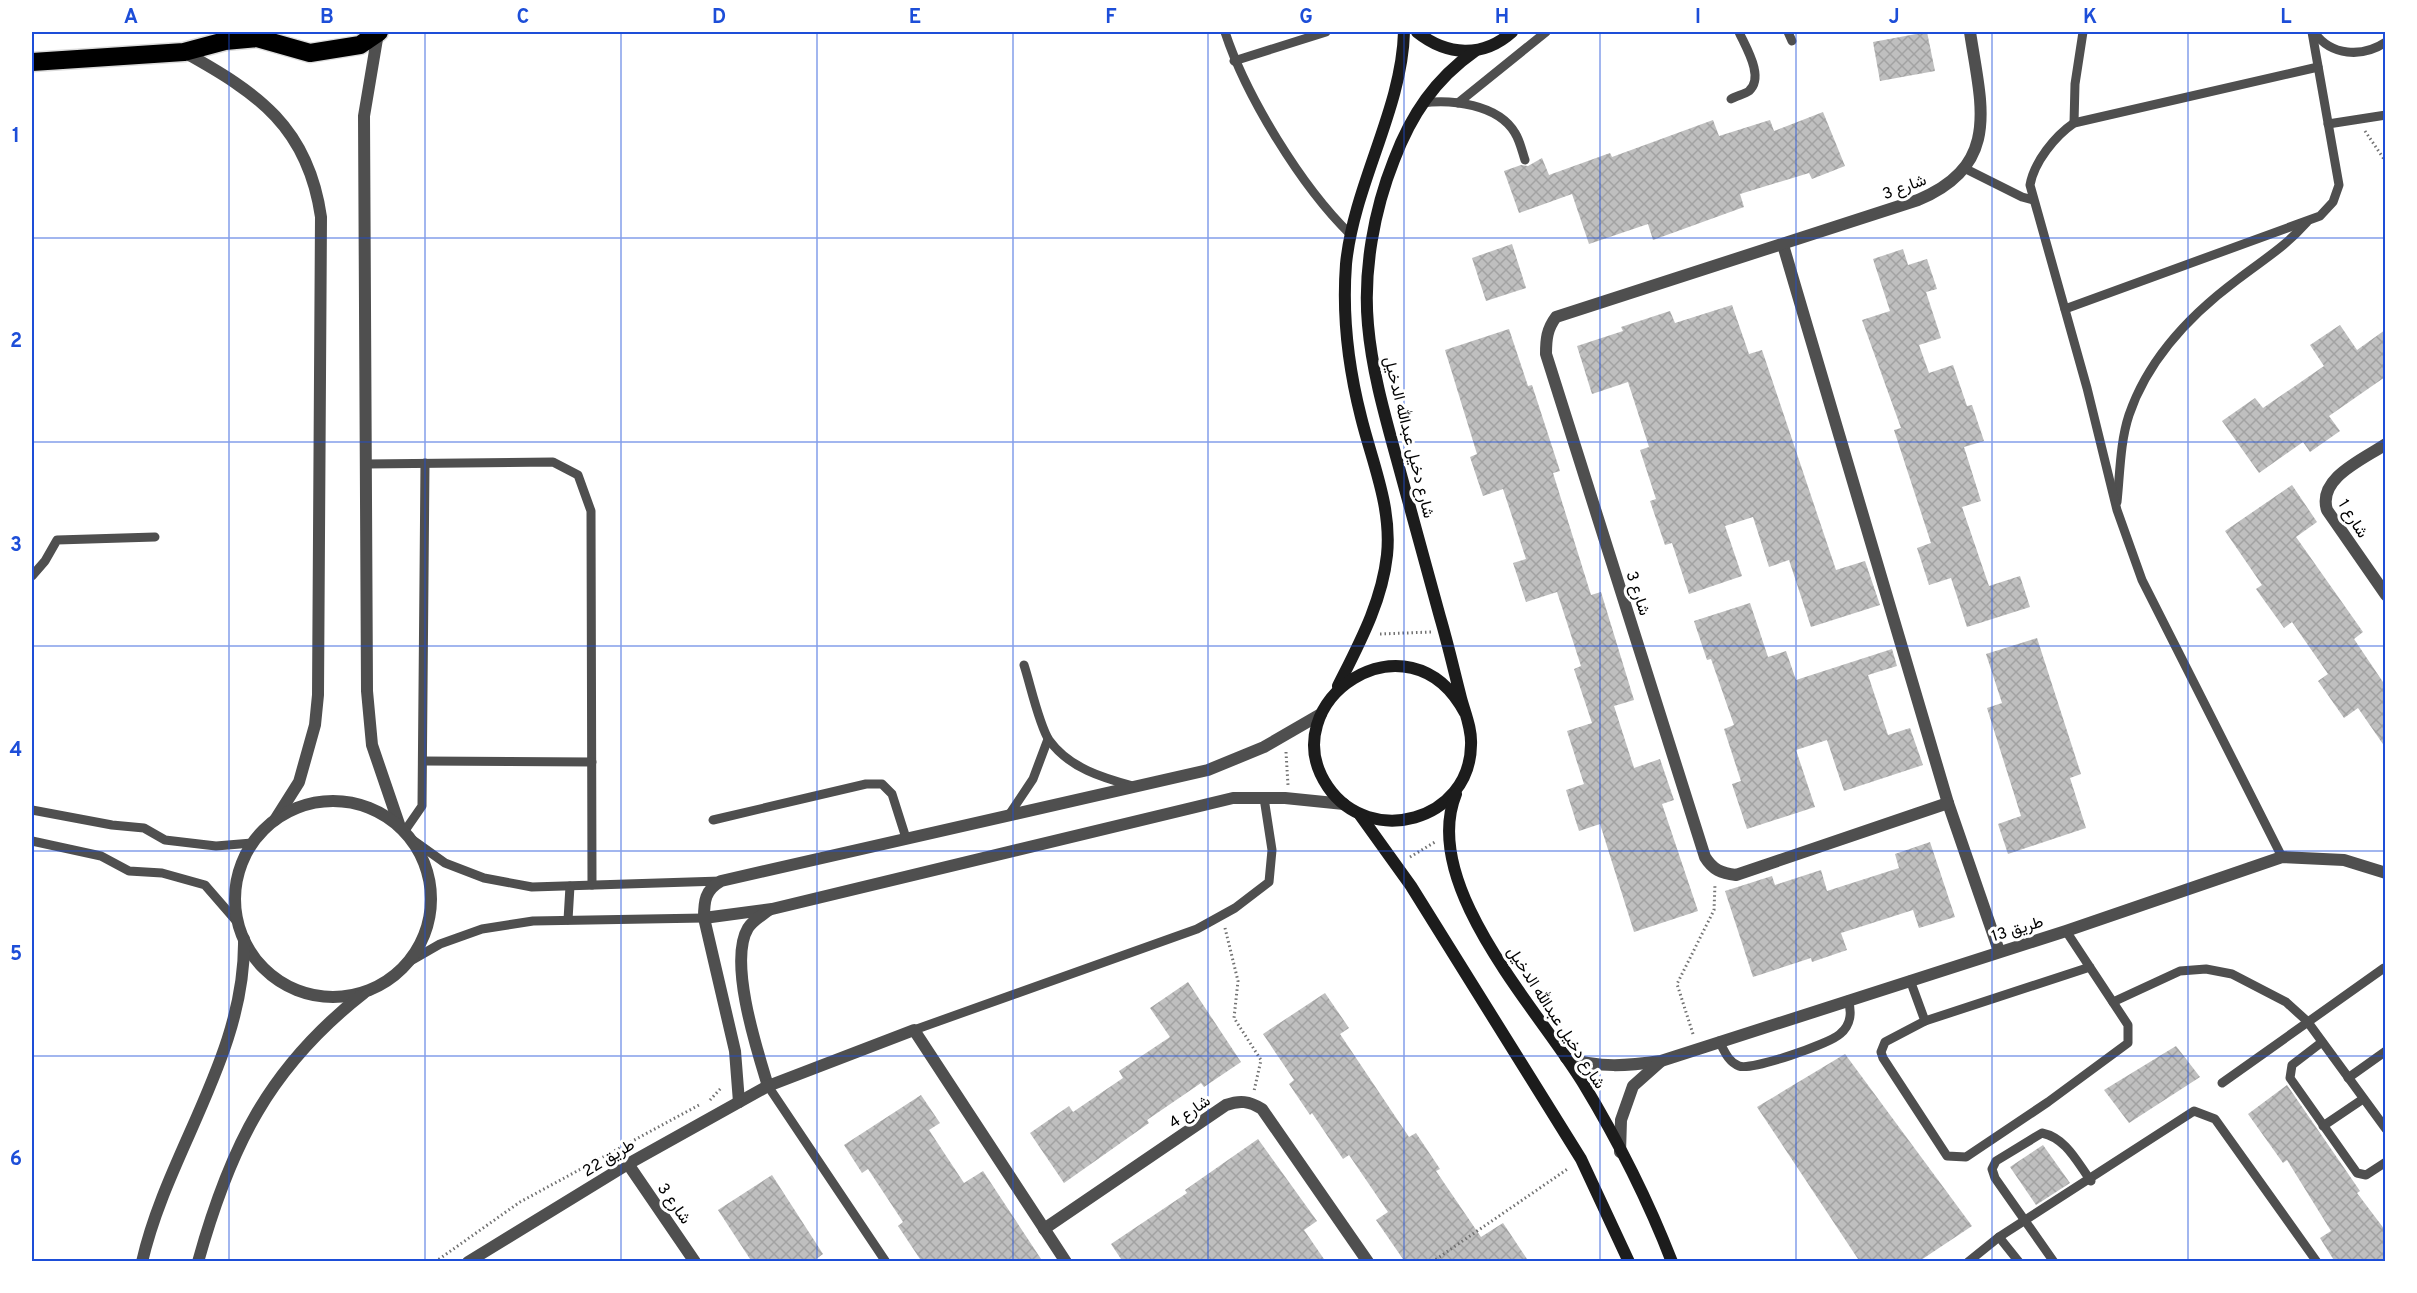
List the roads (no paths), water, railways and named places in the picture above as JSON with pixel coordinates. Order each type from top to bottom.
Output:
[{"type":"highway","points":[[32,62],[184,52],[225,41],[257,38],[268,39],[300,51],[318,53],[360,45],[379,32]]},
{"type":"street","points":[[198,1262],[225,1176],[257,1109],[272,1086],[302,1050],[338,1014],[407,963],[423,938],[430,909],[430,886],[425,864],[405,833],[377,763],[368,714],[364,116],[379,32]]},
{"type":"street","points":[[1334,693],[1347,682],[1367,671],[1390,666],[1407,667],[1436,679],[1458,700],[1465,714],[1472,749],[1461,784],[1442,805],[1416,819],[1388,822],[1360,814],[1344,804],[1327,786],[1317,763],[1315,738],[1321,714],[1364,633],[1383,582],[1388,531],[1380,485],[1361,417],[1346,338],[1344,301],[1350,234],[1358,202],[1394,93],[1404,32]]},
{"type":"street","points":[[1417,32],[1444,48],[1475,51]]},
{"type":"street","name":"شارع دخيل عبدالله الدخيل","points":[[1465,714],[1381,402],[1368,322],[1371,250],[1380,204],[1400,143],[1422,103],[1443,76],[1475,51],[1490,47],[1512,32]]},
{"type":"street","name":"شارع 3","points":[[1948,803],[1736,875],[1716,870],[1705,857],[1546,354],[1546,340],[1549,327],[1556,317],[1783,245],[1936,192],[1966,169],[1976,150],[1980,127],[1980,102],[1970,32]]},
{"type":"street","points":[[184,52],[233,79],[258,98],[281,121],[300,150],[314,178],[321,216],[318,695],[315,725],[299,782],[275,820],[252,843],[238,873],[235,890],[238,923],[244,938],[262,966],[289,986],[304,992],[338,996],[370,989]]},
{"type":"street","points":[[1783,245],[1948,803],[2000,951]]},
{"type":"street","name":"شارع 1","points":[[2385,444],[2333,480],[2325,498],[2327,510],[2385,595]]},
{"type":"street","points":[[739,1102],[735,1051],[704,918],[706,896],[721,881],[1208,770],[1264,747],[1321,714]]},
{"type":"street","name":"شارع دخيل عبدالله الدخيل","points":[[1461,784],[1451,808],[1448,841],[1462,893],[1478,927],[1566,1058],[1620,1152],[1646,1199],[1672,1262]]},
{"type":"street","points":[[704,918],[772,909],[1233,798],[1285,798],[1344,804]]},
{"type":"street","points":[[275,820],[306,805],[339,801],[372,809],[405,833]]},
{"type":"street","points":[[1360,814],[1397,866],[1581,1159],[1629,1262]]},
{"type":"street","name":"طريق 13","points":[[1566,1058],[1592,1065],[1621,1067],[1661,1061],[2066,930],[2282,857],[2344,860],[2385,873]]},
{"type":"street","points":[[768,1086],[742,981],[740,956],[747,929],[772,909]]},
{"type":"street","points":[[142,1262],[163,1194],[220,1061],[231,1027],[244,966],[244,938]]},
{"type":"street","points":[[914,1030],[1066,1262]]},
{"type":"street","name":"طريق 22","points":[[468,1262],[628,1164],[768,1086],[914,1030]]},
{"type":"street","name":"طريق 13","points":[[1620,1152],[1621,1120],[1633,1086],[1661,1061]]},
{"type":"street","name":"شارع 4","points":[[1044,1229],[1226,1105],[1238,1101],[1251,1103],[1262,1109],[1368,1262]]},
{"type":"street","name":"شارع 3","points":[[628,1164],[695,1262]]},
{"type":"lane","points":[[1225,32],[1241,76],[1307,184],[1350,234]]},
{"type":"lane","points":[[1234,61],[1326,32]]},
{"type":"lane","points":[[1458,103],[1546,32]]},
{"type":"lane","points":[[1731,99],[1749,91],[1754,82],[1755,71],[1739,32]]},
{"type":"lane","points":[[1788,32],[1792,41]]},
{"type":"lane","points":[[2074,123],[2075,84],[2083,32]]},
{"type":"lane","points":[[2313,32],[2322,42],[2338,51],[2357,53],[2376,49],[2385,42]]},
{"type":"lane","points":[[2065,309],[2320,216],[2337,195],[2339,185],[2313,32]]},
{"type":"lane","points":[[2282,857],[2142,580],[2117,510],[2030,185],[2036,166],[2065,129],[2074,123],[2318,67]]},
{"type":"lane","points":[[1422,103],[1444,100],[1458,103],[1504,121],[1515,133],[1524,160]]},
{"type":"lane","points":[[2328,124],[2385,115]]},
{"type":"lane","points":[[1966,169],[2022,197],[2033,200]]},
{"type":"lane","points":[[2117,510],[2129,416],[2149,372],[2176,333],[2236,281],[2286,245],[2309,220]]},
{"type":"lane","points":[[366,464],[553,462],[578,475],[591,511],[592,885]]},
{"type":"lane","points":[[425,463],[422,806],[405,833],[445,863],[484,878],[532,887],[721,881]]},
{"type":"lane","points":[[32,576],[45,561],[57,540],[155,537]]},
{"type":"lane","points":[[1024,664],[1048,739],[1062,753],[1096,776],[1135,786]]},
{"type":"lane","points":[[1009,815],[1033,779],[1048,739]]},
{"type":"lane","points":[[423,761],[592,762]]},
{"type":"lane","points":[[713,820],[866,784],[882,784],[892,794],[906,838]]},
{"type":"lane","points":[[914,1030],[1197,929],[1222,915],[1269,882],[1272,850],[1264,798]]},
{"type":"lane","points":[[32,810],[112,825],[144,828],[165,840],[216,846],[252,843]]},
{"type":"lane","points":[[32,841],[101,856],[129,871],[162,873],[205,885],[238,923]]},
{"type":"lane","points":[[568,920],[570,886]]},
{"type":"lane","points":[[407,963],[440,944],[482,929],[533,921],[704,918]]},
{"type":"lane","points":[[2066,930],[2113,1002],[2129,1030],[2128,1043],[2002,1134],[1966,1157],[1958,1158],[1944,1153],[1881,1052],[1889,1038],[1925,1021],[2090,967]]},
{"type":"lane","points":[[2222,1083],[2384,968]]},
{"type":"lane","points":[[2113,1002],[2167,975],[2180,971],[2206,969],[2232,974],[2274,995],[2307,1021],[2385,1129]]},
{"type":"lane","points":[[1910,980],[1925,1021]]},
{"type":"lane","points":[[1719,1041],[1732,1062],[1739,1067],[1756,1066],[1840,1034],[1850,1018],[1848,1000]]},
{"type":"lane","points":[[2322,1041],[2296,1061],[2290,1072],[2293,1084],[2357,1173],[2366,1174],[2385,1162]]},
{"type":"lane","points":[[2348,1078],[2385,1051]]},
{"type":"lane","points":[[768,1086],[886,1262]]},
{"type":"lane","points":[[2323,1126],[2362,1099]]},
{"type":"lane","points":[[1968,1262],[2024,1221],[2091,1181],[2194,1111],[2215,1119],[2317,1262]]},
{"type":"lane","points":[[2054,1262],[1995,1178],[1992,1169],[1996,1161],[2042,1133],[2053,1135],[2063,1142],[2091,1181]]},
{"type":"lane","points":[[1999,1238],[2019,1262]]}]
